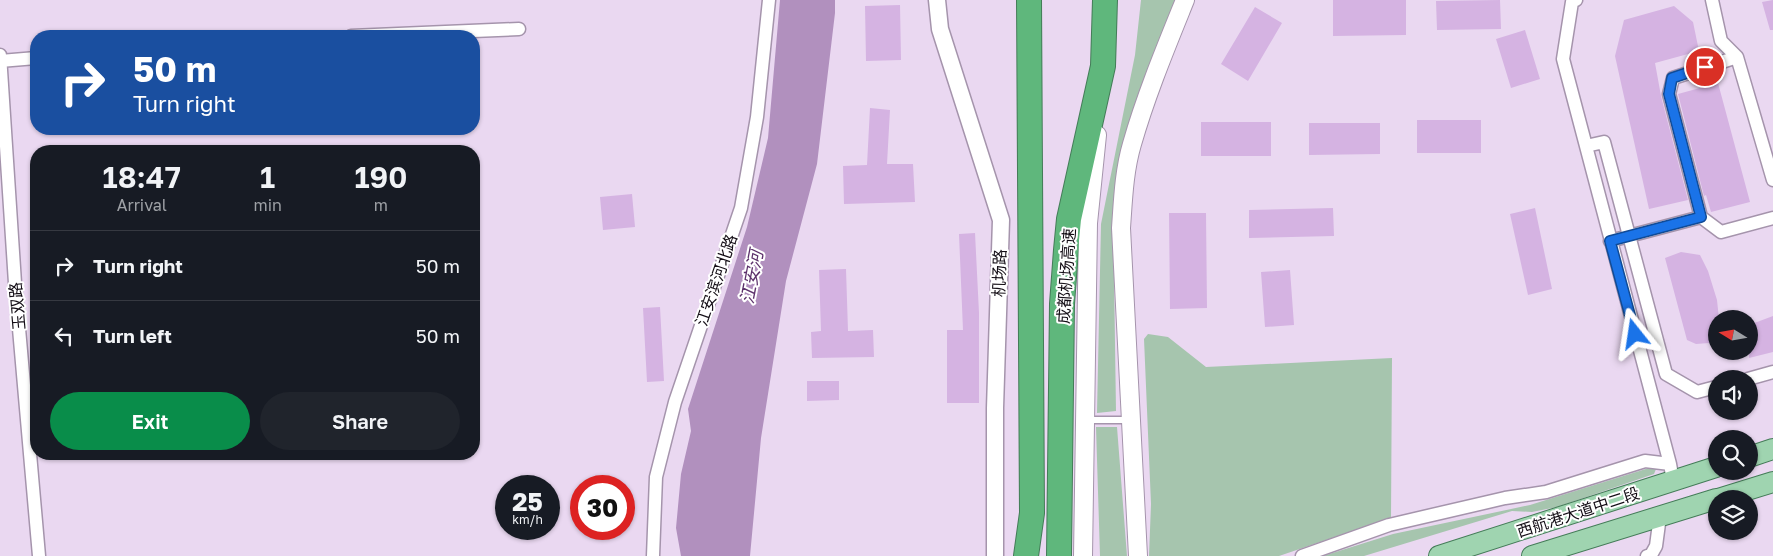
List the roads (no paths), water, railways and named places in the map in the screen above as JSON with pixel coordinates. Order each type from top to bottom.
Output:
[{"type":"highway","name":"成都机场高速","points":[[1026,556],[1032,513],[1029,0]]},
{"type":"highway","name":"成都机场高速","points":[[1058,556],[1062,313],[1066,250],[1070,219],[1103,66],[1105,0]]},
{"type":"main road","points":[[1138,556],[1121,228],[1123,194],[1131,146],[1185,0]]},
{"type":"main road","points":[[1083,556],[1088,223],[1103,66]]},
{"type":"main road","points":[[1758,454],[1773,449]]},
{"type":"main road","name":"西航港大道中二段","points":[[1439,556],[1672,473],[1708,469]]},
{"type":"main road","points":[[1747,490],[1773,482]]},
{"type":"main road","points":[[1532,556],[1708,502]]},
{"type":"main road","points":[[1032,513],[1035,556]]},
{"type":"street","name":"江安滨河北路","points":[[654,556],[656,477],[672,411],[740,208],[757,117],[769,0]]},
{"type":"street","name":"机场路","points":[[938,0],[940,29],[1001,220],[995,556]]},
{"type":"street","points":[[1576,0],[1572,2],[1563,59],[1672,473]]},
{"type":"street","points":[[1712,0],[1721,41],[1737,57],[1773,180]]},
{"type":"street","points":[[480,31],[519,29]]},
{"type":"street","name":"玉双路","points":[[0,55],[15,283],[30,454]]},
{"type":"street","points":[[1737,57],[1672,78],[1669,94],[1701,217],[1721,232],[1773,218]]},
{"type":"street","points":[[0,61],[30,58]]},
{"type":"street","points":[[1586,146],[1604,142],[1666,374],[1697,392],[1708,389]]},
{"type":"street","points":[[1610,241],[1701,217]]},
{"type":"street","points":[[1758,376],[1773,372]]},
{"type":"street","name":"玉双路","points":[[31,460],[39,556]]},
{"type":"street","points":[[1302,556],[1389,525],[1506,498],[1546,492],[1645,461],[1672,473]]},
{"type":"street","points":[[1647,556],[1651,555],[1656,546],[1660,516]]},
{"type":"lane","points":[[1094,420],[1130,420]]},
{"type":"water","name":"江安河","points":[[780,0],[835,0],[835,13],[817,164],[786,281],[761,438],[750,556],[681,556],[676,528],[681,474],[691,431],[688,409],[747,227],[768,138]]}]
